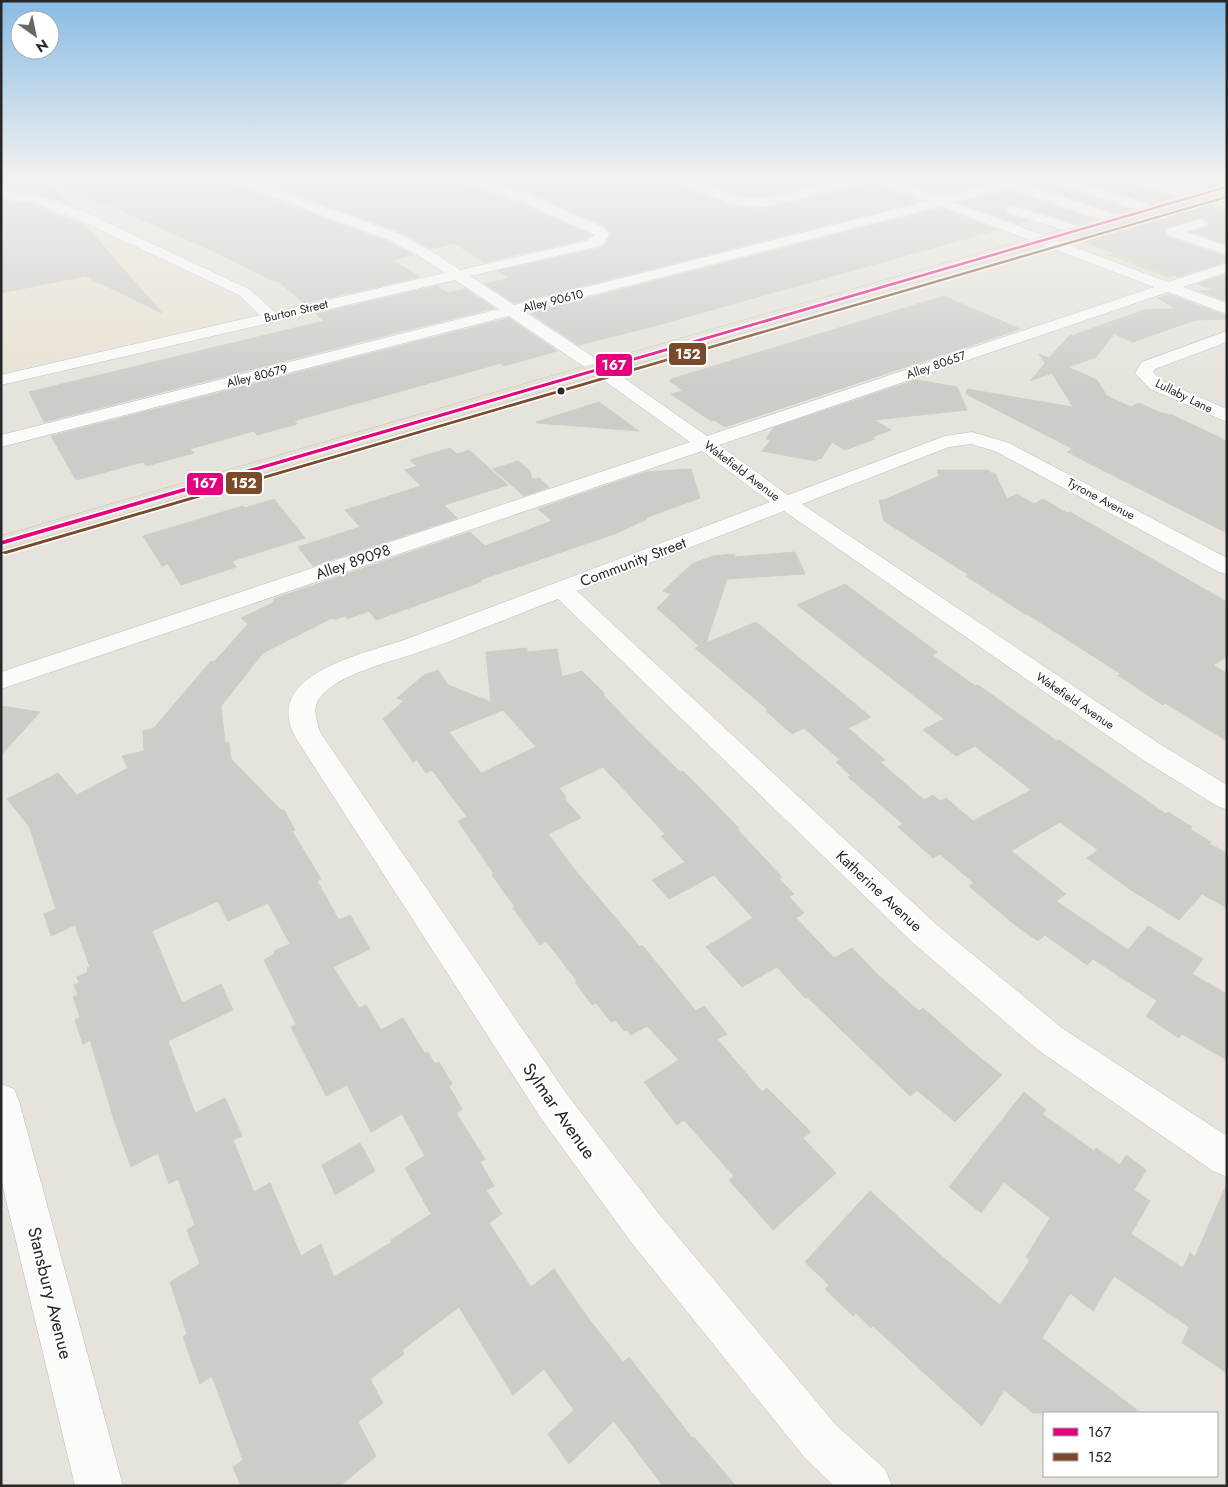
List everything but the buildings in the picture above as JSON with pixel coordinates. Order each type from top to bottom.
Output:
[{"type":"main road","points":[[1,543],[1010,249]]},
{"type":"street","points":[[153,249],[244,292],[270,317]]},
{"type":"street","name":"Wakefield Avenue","points":[[417,249],[458,274],[598,368],[704,442],[787,504],[1150,751],[1227,798]]},
{"type":"street","name":"Burton Street","points":[[1,380],[567,249]]},
{"type":"street","name":"Alley 90610","points":[[512,311],[755,249]]},
{"type":"street","points":[[1068,249],[1227,309]]},
{"type":"street","name":"Alley 80657","points":[[704,442],[1227,267]]},
{"type":"street","name":"Alley 80679","points":[[1,441],[512,311]]},
{"type":"street","name":"Lullaby Lane","points":[[1227,336],[1148,366],[1144,373],[1156,385],[1227,416]]},
{"type":"street","name":"Community Street","points":[[303,701],[311,689],[338,672],[413,646],[945,442],[972,438]]},
{"type":"street","name":"Tyrone Avenue","points":[[972,438],[1002,447],[1227,567]]},
{"type":"street","name":"Alley 89098","points":[[1,682],[704,442]]},
{"type":"street","name":"Katherine Avenue","points":[[561,589],[925,934],[1050,1039],[1227,1158]]},
{"type":"street","name":"Sylmar Avenue","points":[[303,701],[301,712],[307,734],[553,1105],[645,1228],[820,1441],[868,1486]]},
{"type":"street","name":"Stansbury Avenue","points":[[1,1101],[99,1486]]},
{"type":"shaded area","points":[[1,249],[130,249],[217,292],[243,312],[240,316],[1,371]]},
{"type":"green space","points":[[1115,253],[1181,274],[1169,278],[1108,255]]},
{"type":"transit line","name":"167","points":[[1,543],[1012,249]]},
{"type":"transit line","name":"152","points":[[4,553],[1047,249]]}]
